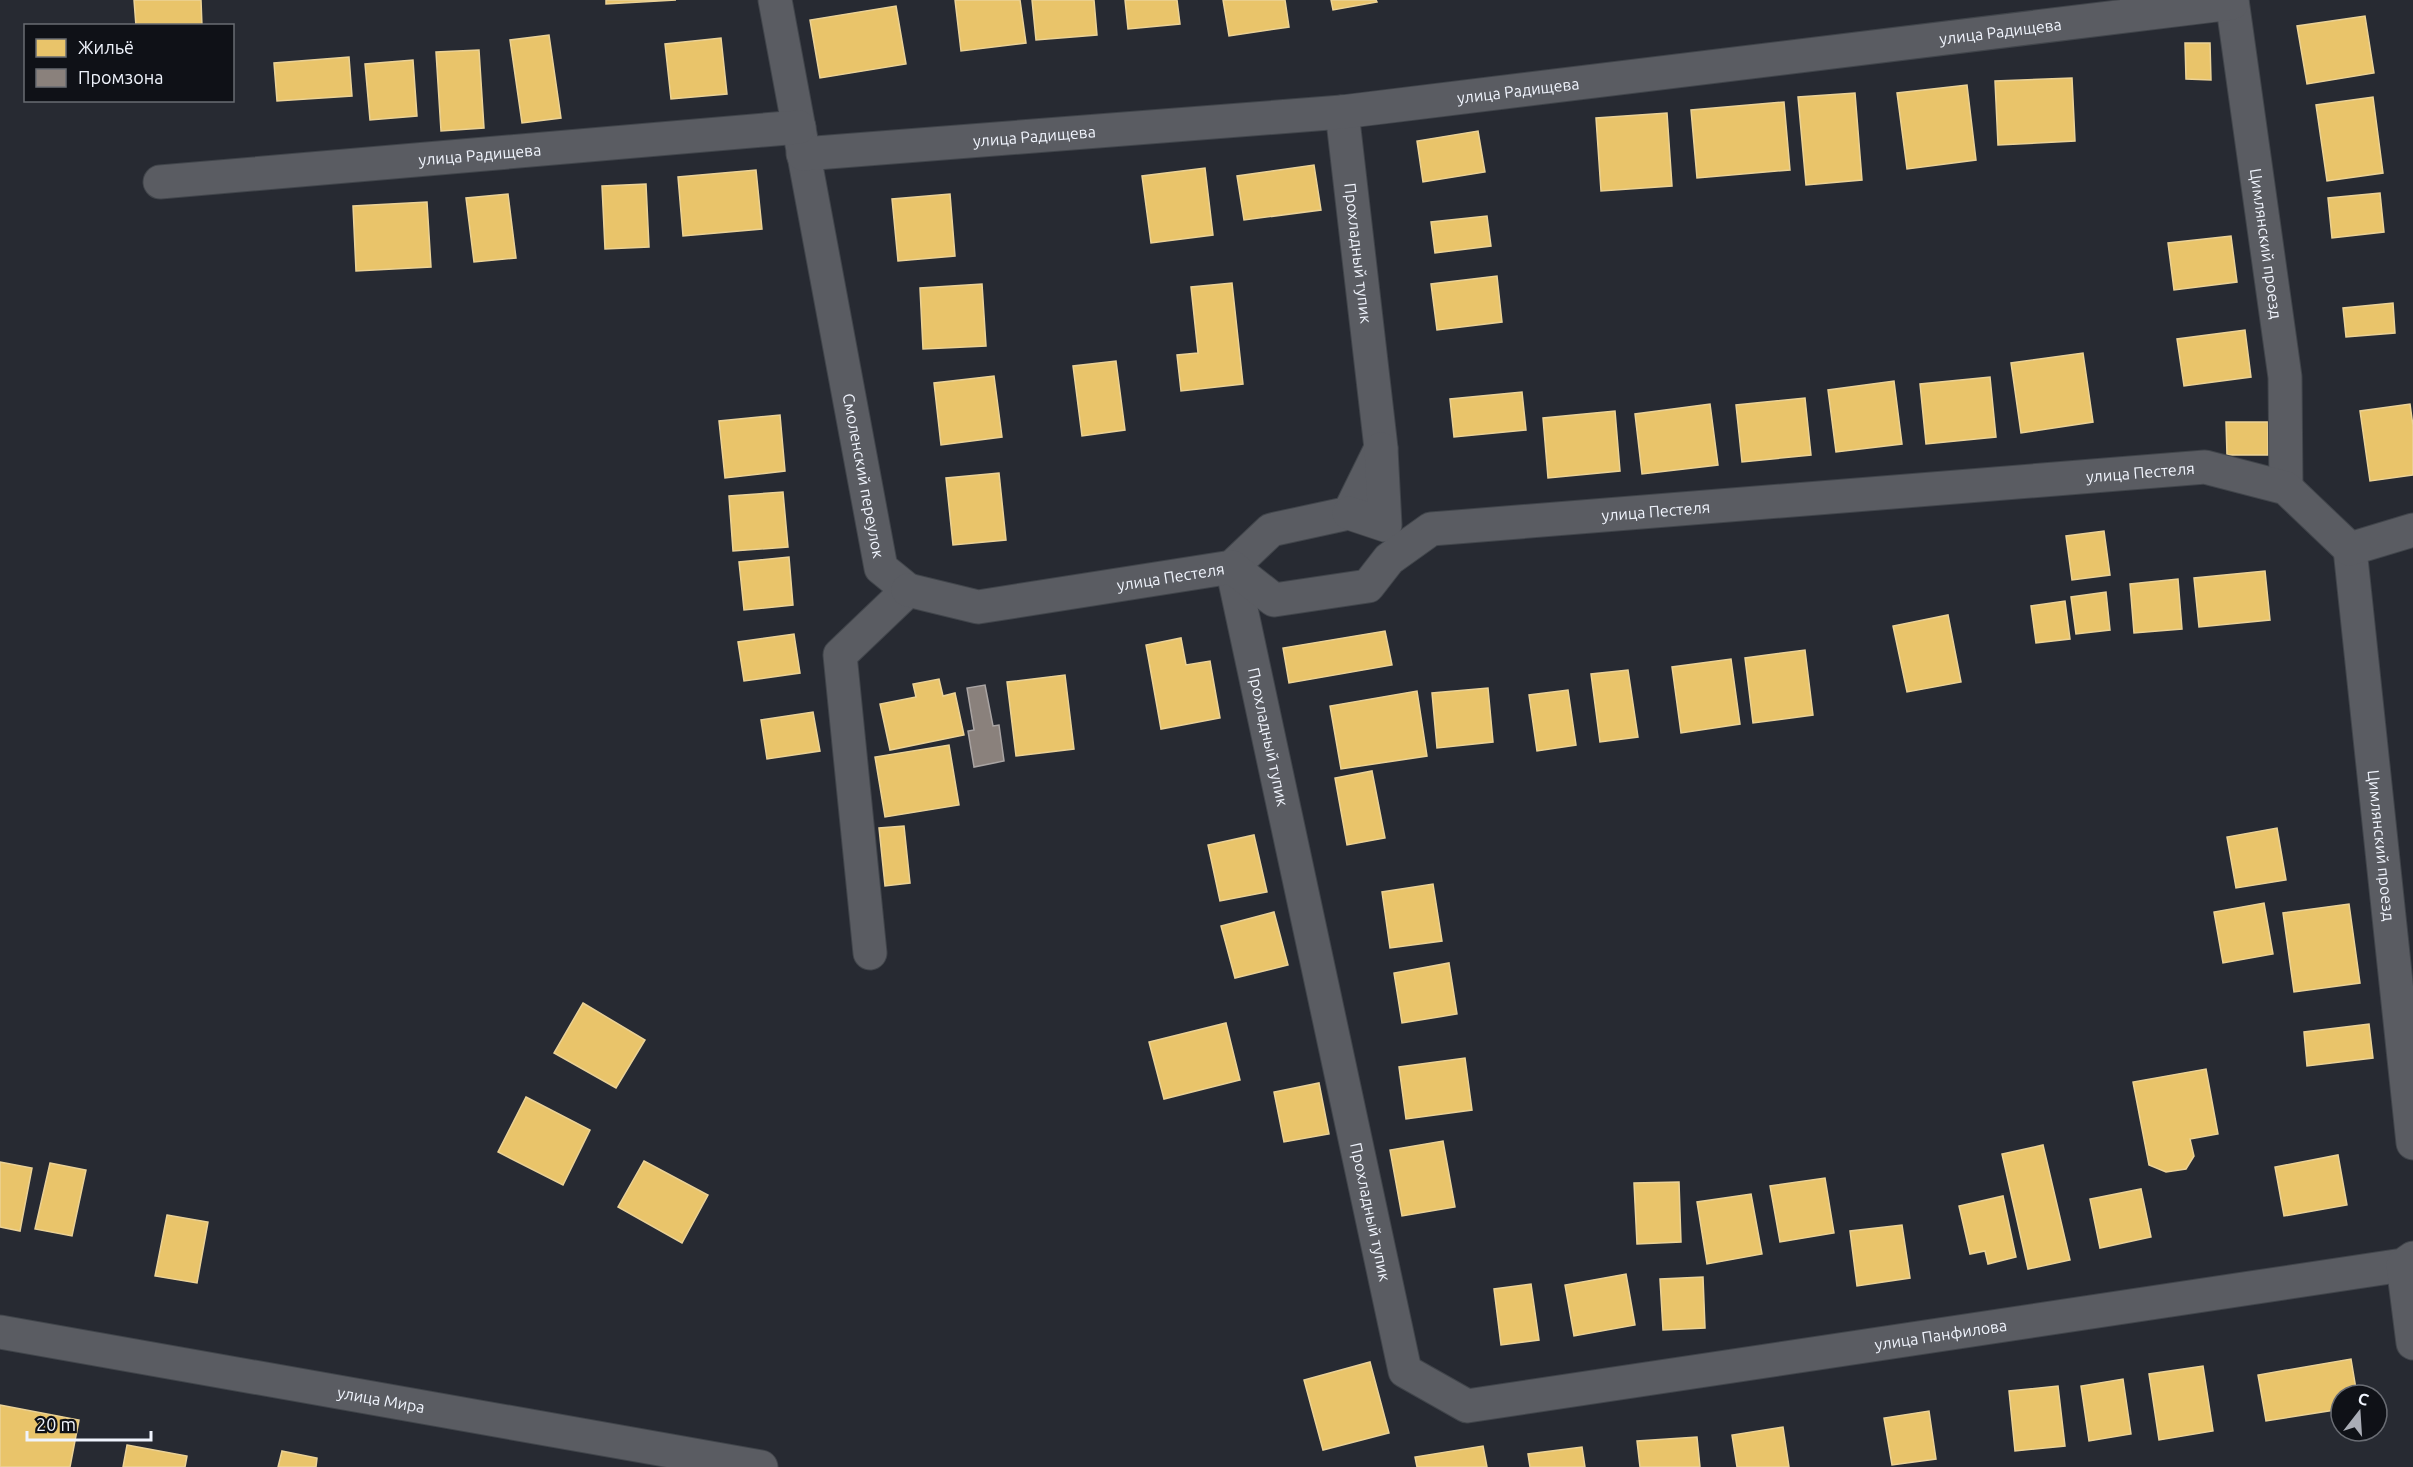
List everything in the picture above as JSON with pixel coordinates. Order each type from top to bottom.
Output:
[{"type":"street","name":"Смоленский переулок","points":[[775,0],[881,568],[908,590]]},
{"type":"street","name":"улица Радищева","points":[[160,182],[801,140],[1342,112],[2232,2]]},
{"type":"street","name":"Цимлянский проезд","points":[[2232,2],[2284,377],[2286,488]]},
{"type":"street","name":"Прохладный тупик","points":[[1342,112],[1381,448],[1389,559]]},
{"type":"street","points":[[1349,513],[1381,448]]},
{"type":"street","name":"улица Пестеля","points":[[908,590],[978,608],[1232,567],[1274,600],[1368,586],[1389,559],[1431,529],[2205,467],[2286,488],[2350,549]]},
{"type":"street","points":[[1232,567],[1271,530],[1349,513],[1385,525],[1431,529]]},
{"type":"street","points":[[2350,549],[2413,530]]},
{"type":"street","name":"Цимлянский проезд","points":[[2350,549],[2413,1143]]},
{"type":"street","name":"Прохладный тупик","points":[[1232,567],[1405,1371],[1467,1406]]},
{"type":"street","points":[[870,953],[840,655],[908,590]]},
{"type":"street","points":[[2408,1261],[2413,1343]]},
{"type":"street","name":"улица Панфилова","points":[[1467,1406],[2408,1261]]},
{"type":"street","name":"улица Мира","points":[[0,1332],[761,1467]]},
{"type":"building: Жильё","points":[[134,0],[201,0],[202,24],[136,24]]},
{"type":"building: Жильё","points":[[606,0],[676,0],[606,4]]},
{"type":"building: Жильё","points":[[955,0],[1020,0],[1026,43],[961,51]]},
{"type":"building: Жильё","points":[[1032,0],[1094,0],[1097,35],[1036,40]]},
{"type":"building: Жильё","points":[[1125,0],[1177,0],[1180,24],[1128,29]]},
{"type":"building: Жильё","points":[[1223,0],[1285,0],[1289,27],[1229,36]]},
{"type":"building: Жильё","points":[[1331,0],[1376,0],[1377,2],[1333,10]]},
{"type":"building: Жильё","points":[[896,6],[906,64],[820,78],[810,20]]},
{"type":"building: Жильё","points":[[2365,16],[2374,73],[2307,84],[2297,26]]},
{"type":"building: Жильё","points":[[549,35],[561,118],[522,123],[510,40]]},
{"type":"building: Жильё","points":[[721,38],[727,94],[671,99],[665,44]]},
{"type":"building: Жильё","points":[[2185,43],[2210,43],[2211,80],[2186,79]]},
{"type":"building: Жильё","points":[[479,50],[484,128],[441,131],[436,52]]},
{"type":"building: Жильё","points":[[349,57],[352,96],[277,101],[274,63]]},
{"type":"building: Жильё","points":[[413,60],[417,116],[370,120],[365,64]]},
{"type":"building: Жильё","points":[[2072,78],[2075,141],[1998,145],[1995,81]]},
{"type":"building: Жильё","points":[[1967,85],[1976,160],[1907,169],[1897,93]]},
{"type":"building: Жильё","points":[[1855,93],[1862,180],[1806,185],[1798,97]]},
{"type":"building: Жильё","points":[[2373,97],[2383,173],[2327,181],[2316,105]]},
{"type":"building: Жильё","points":[[1784,102],[1790,170],[1697,178],[1691,110]]},
{"type":"building: Жильё","points":[[1667,113],[1672,186],[1601,191],[1596,118]]},
{"type":"building: Жильё","points":[[1478,131],[1485,172],[1423,182],[1417,141]]},
{"type":"building: Жильё","points":[[1314,165],[1321,210],[1244,220],[1237,176]]},
{"type":"building: Жильё","points":[[1205,168],[1213,235],[1151,243],[1142,176]]},
{"type":"building: Жильё","points":[[756,170],[762,229],[683,236],[678,177]]},
{"type":"building: Жильё","points":[[646,184],[649,247],[605,249],[602,186]]},
{"type":"building: Жильё","points":[[2380,193],[2384,232],[2332,238],[2328,198]]},
{"type":"building: Жильё","points":[[508,194],[516,258],[474,262],[466,198]]},
{"type":"building: Жильё","points":[[950,194],[955,256],[898,261],[892,199]]},
{"type":"building: Жильё","points":[[427,202],[431,267],[356,271],[353,206]]},
{"type":"building: Жильё","points":[[1487,216],[1491,246],[1435,253],[1431,222]]},
{"type":"building: Жильё","points":[[2231,236],[2237,282],[2174,290],[2168,243]]},
{"type":"building: Жильё","points":[[1497,276],[1502,322],[1437,330],[1431,284]]},
{"type":"building: Жильё","points":[[1232,283],[1243,384],[1181,391],[1177,355],[1198,353],[1191,287]]},
{"type":"building: Жильё","points":[[982,284],[986,346],[923,349],[920,288]]},
{"type":"building: Жильё","points":[[2393,303],[2395,333],[2346,337],[2343,308]]},
{"type":"building: Жильё","points":[[2245,330],[2251,377],[2184,386],[2177,339]]},
{"type":"building: Жильё","points":[[2083,353],[2093,422],[2021,433],[2011,363]]},
{"type":"building: Жильё","points":[[1116,361],[1125,430],[1082,436],[1073,366]]},
{"type":"building: Жильё","points":[[994,376],[1002,437],[941,445],[934,383]]},
{"type":"building: Жильё","points":[[1990,377],[1996,437],[1926,444],[1920,384]]},
{"type":"building: Жильё","points":[[1894,381],[1902,444],[1836,452],[1828,390]]},
{"type":"building: Жильё","points":[[1522,392],[1526,430],[1454,437],[1450,399]]},
{"type":"building: Жильё","points":[[1805,398],[1811,455],[1742,462],[1736,405]]},
{"type":"building: Жильё","points":[[1710,404],[1718,465],[1642,474],[1635,414]]},
{"type":"building: Жильё","points":[[2410,404],[2413,426],[2413,475],[2370,481],[2360,411]]},
{"type":"building: Жильё","points":[[1615,411],[1620,471],[1548,478],[1543,418]]},
{"type":"building: Жильё","points":[[780,415],[785,471],[725,478],[719,421]]},
{"type":"building: Жильё","points":[[2226,422],[2268,422],[2268,455],[2227,455]]},
{"type":"building: Жильё","points":[[999,473],[1006,540],[953,545],[946,478]]},
{"type":"building: Жильё","points":[[783,492],[788,547],[733,551],[729,496]]},
{"type":"building: Жильё","points":[[2104,531],[2110,575],[2072,580],[2066,536]]},
{"type":"building: Жильё","points":[[789,557],[793,605],[744,610],[739,562]]},
{"type":"building: Жильё","points":[[2265,571],[2270,620],[2199,627],[2194,578]]},
{"type":"building: Жильё","points":[[2178,579],[2182,629],[2134,633],[2130,584]]},
{"type":"building: Жильё","points":[[2106,592],[2110,630],[2076,634],[2071,597]]},
{"type":"building: Жильё","points":[[2065,601],[2070,639],[2036,643],[2031,606]]},
{"type":"building: Жильё","points":[[1948,615],[1961,682],[1907,692],[1893,626]]},
{"type":"building: Жильё","points":[[1385,631],[1392,665],[1289,683],[1283,648]]},
{"type":"building: Жильё","points":[[794,634],[800,673],[744,681],[738,642]]},
{"type":"building: Жильё","points":[[1181,638],[1186,665],[1210,661],[1220,718],[1161,729],[1146,645]]},
{"type":"building: Жильё","points":[[1805,650],[1813,715],[1753,723],[1745,658]]},
{"type":"building: Жильё","points":[[1731,659],[1740,724],[1681,733],[1672,667]]},
{"type":"building: Жильё","points":[[1628,670],[1638,737],[1600,742],[1591,674]]},
{"type":"building: Жильё","points":[[1065,675],[1074,749],[1016,756],[1007,682]]},
{"type":"building: Жильё","points":[[939,679],[943,696],[955,693],[964,735],[890,750],[880,704],[916,697],[913,684]]},
{"type":"building: Жильё","points":[[1488,688],[1493,742],[1437,748],[1432,693]]},
{"type":"building: Жильё","points":[[1568,690],[1576,745],[1537,751],[1529,695]]},
{"type":"building: Жильё","points":[[1417,691],[1427,756],[1341,769],[1330,706]]},
{"type":"building: Жильё","points":[[813,712],[820,751],[767,759],[761,720]]},
{"type":"building: Жильё","points":[[949,745],[959,805],[885,817],[875,757]]},
{"type":"building: Жильё","points":[[1372,771],[1385,838],[1347,845],[1335,778]]},
{"type":"building: Жильё","points":[[904,826],[910,883],[885,886],[879,828]]},
{"type":"building: Жильё","points":[[2277,828],[2286,880],[2236,888],[2227,837]]},
{"type":"building: Жильё","points":[[1254,835],[1267,892],[1220,901],[1208,845]]},
{"type":"building: Жильё","points":[[1433,884],[1442,941],[1390,948],[1382,892]]},
{"type":"building: Жильё","points":[[2264,903],[2273,954],[2223,963],[2214,912]]},
{"type":"building: Жильё","points":[[2349,904],[2360,983],[2294,992],[2283,913]]},
{"type":"building: Жильё","points":[[1274,912],[1288,965],[1235,978],[1221,926]]},
{"type":"building: Жильё","points":[[1449,963],[1457,1014],[1402,1023],[1394,973]]},
{"type":"building: Жильё","points":[[583,1003],[645,1040],[616,1088],[554,1053]]},
{"type":"building: Жильё","points":[[1226,1023],[1240,1080],[1164,1099],[1149,1042]]},
{"type":"building: Жильё","points":[[2369,1024],[2373,1058],[2307,1066],[2304,1032]]},
{"type":"building: Жильё","points":[[1465,1058],[1472,1110],[1406,1119],[1399,1067]]},
{"type":"building: Жильё","points":[[2206,1069],[2218,1134],[2190,1139],[2194,1156],[2186,1169],[2166,1172],[2149,1165],[2133,1082]]},
{"type":"building: Жильё","points":[[1319,1083],[1329,1134],[1284,1142],[1274,1092]]},
{"type":"building: Жильё","points":[[526,1097],[590,1130],[563,1185],[498,1152]]},
{"type":"building: Жильё","points":[[1443,1141],[1455,1207],[1402,1216],[1390,1150]]},
{"type":"building: Жильё","points":[[2043,1145],[2070,1260],[2028,1269],[2002,1154]]},
{"type":"building: Жильё","points":[[2338,1155],[2347,1205],[2284,1216],[2275,1167]]},
{"type":"building: Жильё","points":[[644,1161],[708,1195],[682,1243],[618,1207]]},
{"type":"building: Жильё","points":[[0,1162],[32,1168],[20,1231],[0,1227]]},
{"type":"building: Жильё","points":[[50,1163],[86,1170],[72,1236],[35,1229]]},
{"type":"building: Жильё","points":[[1825,1178],[1834,1233],[1780,1242],[1770,1186]]},
{"type":"building: Жильё","points":[[1679,1182],[1681,1242],[1637,1244],[1634,1183]]},
{"type":"building: Жильё","points":[[2141,1189],[2151,1237],[2100,1248],[2090,1199]]},
{"type":"building: Жильё","points":[[1751,1194],[1762,1254],[1707,1264],[1697,1202]]},
{"type":"building: Жильё","points":[[2003,1196],[2016,1257],[1988,1264],[1985,1251],[1970,1254],[1959,1206]]},
{"type":"building: Жильё","points":[[167,1215],[208,1222],[197,1283],[155,1276]]},
{"type":"building: Жильё","points":[[1902,1225],[1910,1278],[1857,1286],[1850,1231]]},
{"type":"building: Жильё","points":[[1626,1274],[1635,1325],[1574,1336],[1565,1285]]},
{"type":"building: Жильё","points":[[1703,1277],[1705,1328],[1663,1330],[1660,1279]]},
{"type":"building: Жильё","points":[[1531,1284],[1539,1340],[1501,1345],[1494,1289]]},
{"type":"building: Жильё","points":[[2351,1359],[2355,1383],[2329,1383],[2329,1411],[2266,1421],[2258,1375]]},
{"type":"building: Жильё","points":[[1370,1362],[1389,1433],[1323,1450],[1304,1380]]},
{"type":"building: Жильё","points":[[2203,1366],[2213,1431],[2159,1440],[2149,1374]]},
{"type":"building: Жильё","points":[[2123,1379],[2131,1434],[2089,1441],[2081,1386]]},
{"type":"building: Жильё","points":[[2058,1386],[2065,1446],[2015,1451],[2009,1391]]},
{"type":"building: Жильё","points":[[0,1405],[79,1420],[70,1467],[0,1467]]},
{"type":"building: Жильё","points":[[1929,1411],[1936,1459],[1892,1465],[1884,1418]]},
{"type":"building: Жильё","points":[[1783,1427],[1789,1467],[1737,1467],[1732,1435]]},
{"type":"building: Жильё","points":[[1697,1437],[1700,1467],[1640,1467],[1637,1441]]},
{"type":"building: Жильё","points":[[127,1445],[187,1456],[185,1467],[123,1467]]},
{"type":"building: Жильё","points":[[1483,1446],[1487,1467],[1417,1467],[1415,1457]]},
{"type":"building: Жильё","points":[[1582,1447],[1585,1467],[1530,1467],[1528,1454]]},
{"type":"building: Жильё","points":[[282,1451],[317,1458],[316,1467],[278,1467]]},
{"type":"building: Промзона","points":[[985,685],[993,726],[999,725],[1004,761],[974,767],[968,731],[974,730],[967,688]]}]
